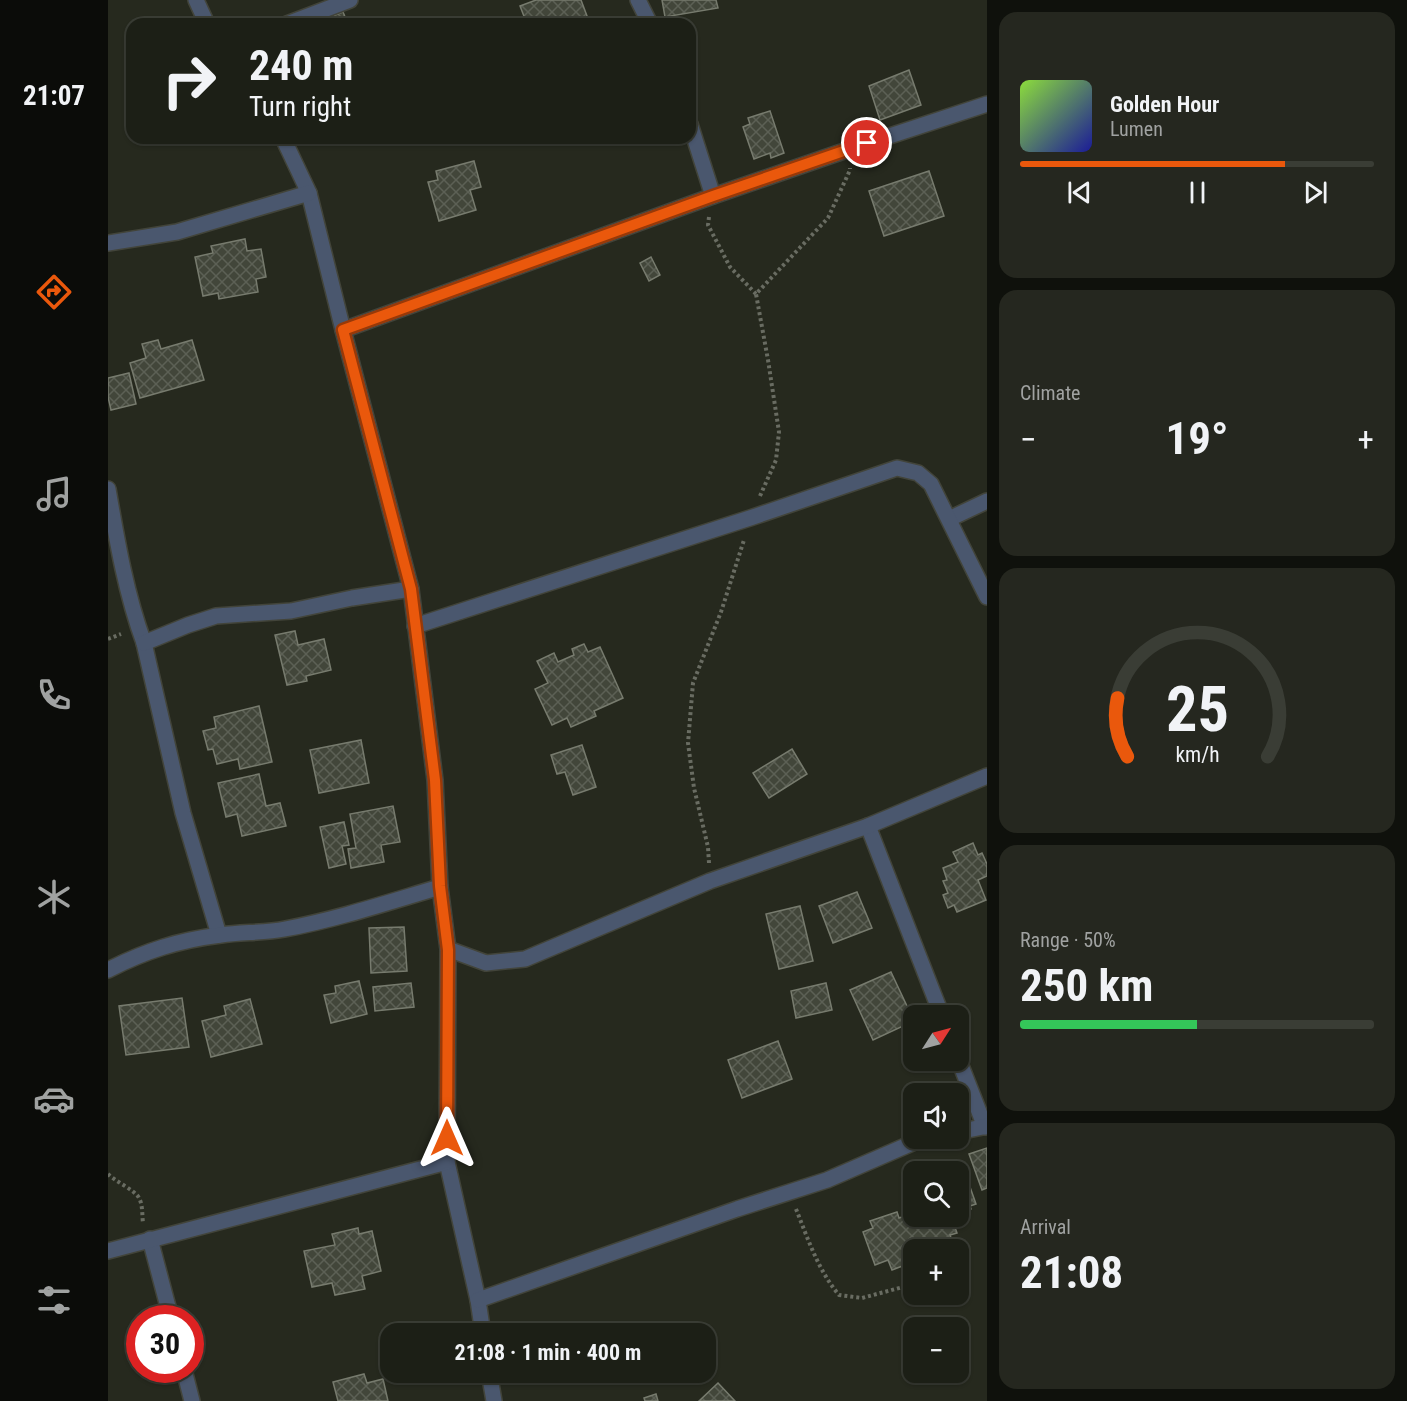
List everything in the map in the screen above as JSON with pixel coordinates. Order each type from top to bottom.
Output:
[{"type":"street","points":[[196,0],[204,18]]},
{"type":"street","points":[[303,18],[350,0]]},
{"type":"street","points":[[638,0],[647,18]]},
{"type":"street","points":[[343,330],[713,196],[987,104]]},
{"type":"street","points":[[696,143],[713,196]]},
{"type":"street","points":[[286,144],[309,193],[411,589],[435,780],[440,886],[448,950],[447,1162],[481,1323]]},
{"type":"street","points":[[108,243],[177,232],[309,193]]},
{"type":"street","points":[[415,626],[897,468],[918,473],[931,484],[987,597]]},
{"type":"street","points":[[108,489],[118,547],[144,643],[183,813],[219,935]]},
{"type":"street","points":[[949,519],[987,501]]},
{"type":"street","points":[[144,643],[216,616],[291,611],[411,589]]},
{"type":"street","points":[[448,950],[486,963],[525,959],[710,881],[868,826],[987,776]]},
{"type":"street","points":[[868,826],[938,1005]]},
{"type":"street","points":[[108,970],[166,945],[219,935],[282,930],[331,920],[440,886]]},
{"type":"street","points":[[963,1071],[986,1126],[969,1130]]},
{"type":"street","points":[[478,1300],[736,1209],[827,1180],[903,1147]]},
{"type":"street","points":[[108,1251],[447,1162]]},
{"type":"street","points":[[148,1240],[167,1305]]},
{"type":"street","points":[[187,1383],[192,1401]]},
{"type":"street","points":[[491,1383],[494,1401]]},
{"type":"path","points":[[713,196],[708,225],[730,267],[756,294]]},
{"type":"path","points":[[108,1174],[133,1191],[140,1199],[148,1240]]},
{"type":"path","points":[[788,1192],[818,1263],[828,1282],[839,1295],[862,1298],[903,1287]]},
{"type":"building","points":[[536,0],[581,0],[588,18],[525,18],[520,6]]},
{"type":"building","points":[[662,0],[716,0],[718,8],[665,17]]},
{"type":"building","points":[[343,12],[346,18],[327,18]]},
{"type":"building","points":[[909,70],[921,105],[880,120],[869,86]]},
{"type":"building","points":[[770,111],[784,153],[771,158],[770,153],[754,159],[743,127],[750,124],[748,118]]},
{"type":"building","points":[[474,161],[481,187],[470,190],[476,210],[439,221],[428,182],[438,180],[436,171]]},
{"type":"building","points":[[929,171],[944,216],[884,236],[869,191]]},
{"type":"building","points":[[245,239],[247,251],[261,249],[266,277],[256,279],[258,292],[219,299],[218,293],[203,296],[195,257],[213,253],[211,246]]},
{"type":"building","points":[[651,257],[660,275],[649,281],[640,263]]},
{"type":"building","points":[[158,340],[161,349],[192,340],[204,380],[140,398],[130,363],[146,358],[142,344]]},
{"type":"building","points":[[129,373],[136,404],[111,410],[108,378]]},
{"type":"building","points":[[295,631],[298,645],[324,639],[331,670],[306,676],[307,681],[287,685],[275,635]]},
{"type":"building","points":[[584,644],[588,652],[600,647],[623,698],[594,711],[596,716],[571,727],[567,718],[552,725],[535,689],[548,683],[537,661],[554,653],[558,662],[574,655],[572,649]]},
{"type":"building","points":[[259,706],[272,762],[240,769],[238,759],[217,764],[213,749],[208,750],[203,731],[216,728],[214,717]]},
{"type":"building","points":[[361,740],[369,783],[319,793],[310,750]]},
{"type":"building","points":[[582,745],[596,787],[573,795],[565,772],[557,774],[551,755]]},
{"type":"building","points":[[792,749],[807,774],[769,798],[753,773]]},
{"type":"building","points":[[259,774],[266,806],[280,803],[286,826],[242,836],[237,814],[226,817],[218,783]]},
{"type":"building","points":[[393,806],[400,842],[381,845],[384,862],[351,868],[348,849],[356,848],[350,814]]},
{"type":"building","points":[[344,822],[349,845],[342,846],[346,864],[329,868],[320,827]]},
{"type":"building","points":[[973,843],[978,855],[982,853],[987,864],[987,876],[978,880],[986,900],[957,912],[954,905],[948,908],[943,895],[948,893],[943,881],[947,880],[943,868],[958,862],[953,852]]},
{"type":"building","points":[[857,892],[872,928],[833,943],[819,906]]},
{"type":"building","points":[[800,906],[813,961],[779,969],[766,914]]},
{"type":"building","points":[[404,927],[407,971],[371,973],[369,928]]},
{"type":"building","points":[[891,972],[906,1005],[903,1005],[903,1026],[873,1040],[850,990]]},
{"type":"building","points":[[359,981],[367,1014],[331,1023],[324,995],[336,993],[335,986]]},
{"type":"building","points":[[411,983],[414,1007],[375,1011],[373,987]]},
{"type":"building","points":[[826,983],[832,1010],[796,1018],[791,991]]},
{"type":"building","points":[[182,998],[189,1047],[126,1055],[119,1006]]},
{"type":"building","points":[[250,999],[262,1044],[211,1057],[202,1021],[226,1015],[224,1006]]},
{"type":"building","points":[[778,1041],[792,1079],[742,1098],[728,1060]]},
{"type":"building","points":[[987,1148],[987,1188],[982,1190],[969,1154]]},
{"type":"building","points":[[969,1187],[976,1204],[970,1206],[971,1209],[969,1209]]},
{"type":"building","points":[[897,1212],[899,1218],[903,1217],[903,1227],[955,1227],[957,1233],[950,1235],[951,1239],[903,1239],[903,1266],[892,1270],[888,1260],[875,1265],[863,1232],[873,1228],[870,1221]]},
{"type":"building","points":[[358,1228],[359,1234],[372,1231],[381,1271],[362,1276],[365,1289],[335,1295],[332,1283],[312,1287],[304,1251],[335,1245],[332,1234]]},
{"type":"building","points":[[364,1374],[367,1383],[380,1380],[380,1383],[384,1383],[388,1401],[338,1401],[333,1382]]},
{"type":"building","points":[[718,1383],[735,1401],[699,1401]]},
{"type":"building","points":[[656,1394],[658,1401],[645,1401],[644,1398]]},
{"type":"route","points":[[447,1138],[448,950],[440,886],[435,780],[411,589],[343,330],[713,196],[867,143]]}]
